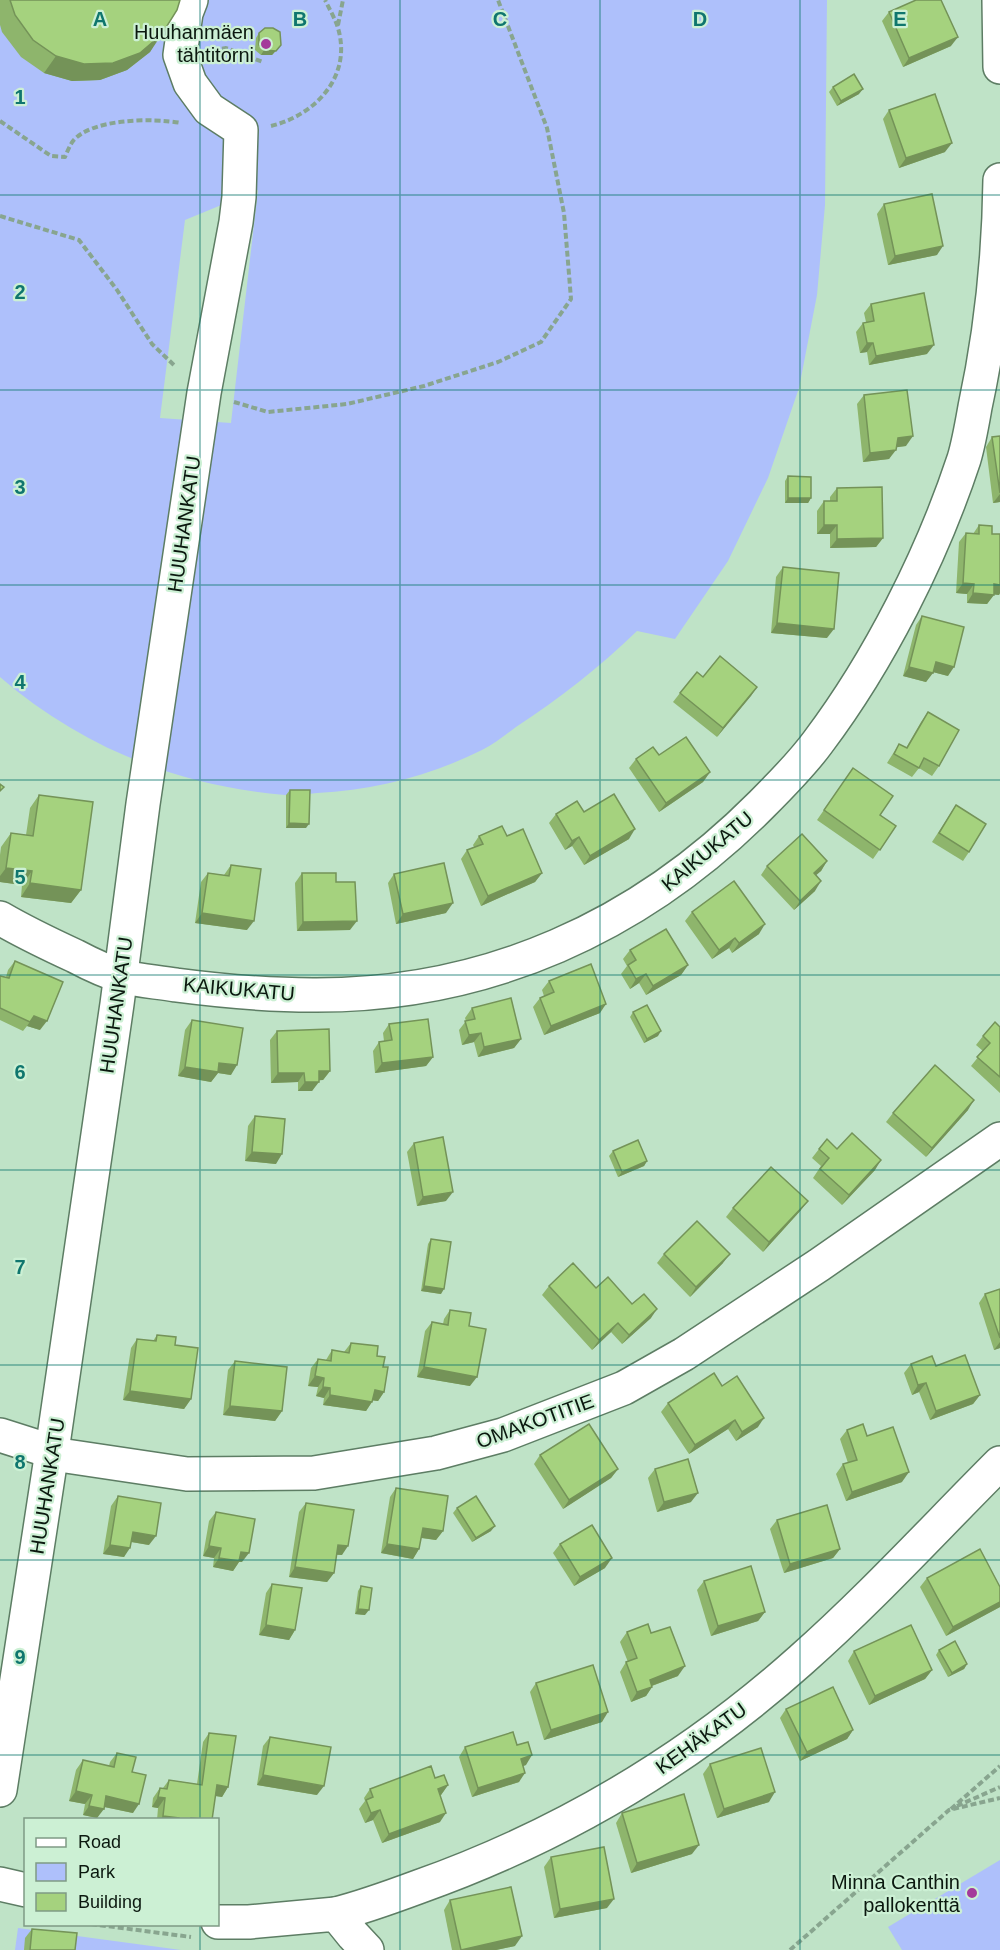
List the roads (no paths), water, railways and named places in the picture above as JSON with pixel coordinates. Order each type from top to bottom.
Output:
[{"type":"street","name":"HUUHANKATU","points":[[0,1790],[52,1451],[143,804],[204,393],[239,197],[241,130],[209,109],[190,83],[180,55],[186,13],[191,0]]},
{"type":"street","points":[[999,0],[1000,67]]},
{"type":"street","name":"KAIKUKATU","points":[[0,918],[25,933],[120,976],[200,988],[265,994],[329,995],[395,991],[453,981],[564,943],[613,920],[702,860],[740,827],[817,744],[881,647],[938,528],[965,456],[981,382],[992,306],[1000,180]]},
{"type":"street","name":"OMAKOTITIE","points":[[0,1435],[66,1456],[187,1474],[314,1473],[436,1453],[503,1436],[624,1388],[684,1354],[819,1265],[1000,1139]]},
{"type":"street","name":"KEHÄKATU","points":[[219,1922],[249,1922],[336,1914],[358,1908],[454,1874],[507,1852],[559,1827],[624,1791],[683,1753],[801,1660],[1000,1463]]},
{"type":"street","points":[[0,1884],[24,1890]]},
{"type":"street","points":[[336,1914],[367,1950]]},
{"type":"place","name":"Huuhanmäen tähtitorni","points":[[266,44]]},
{"type":"place","name":"Minna Canthin pallokenttä","points":[[972,1893]]}]
